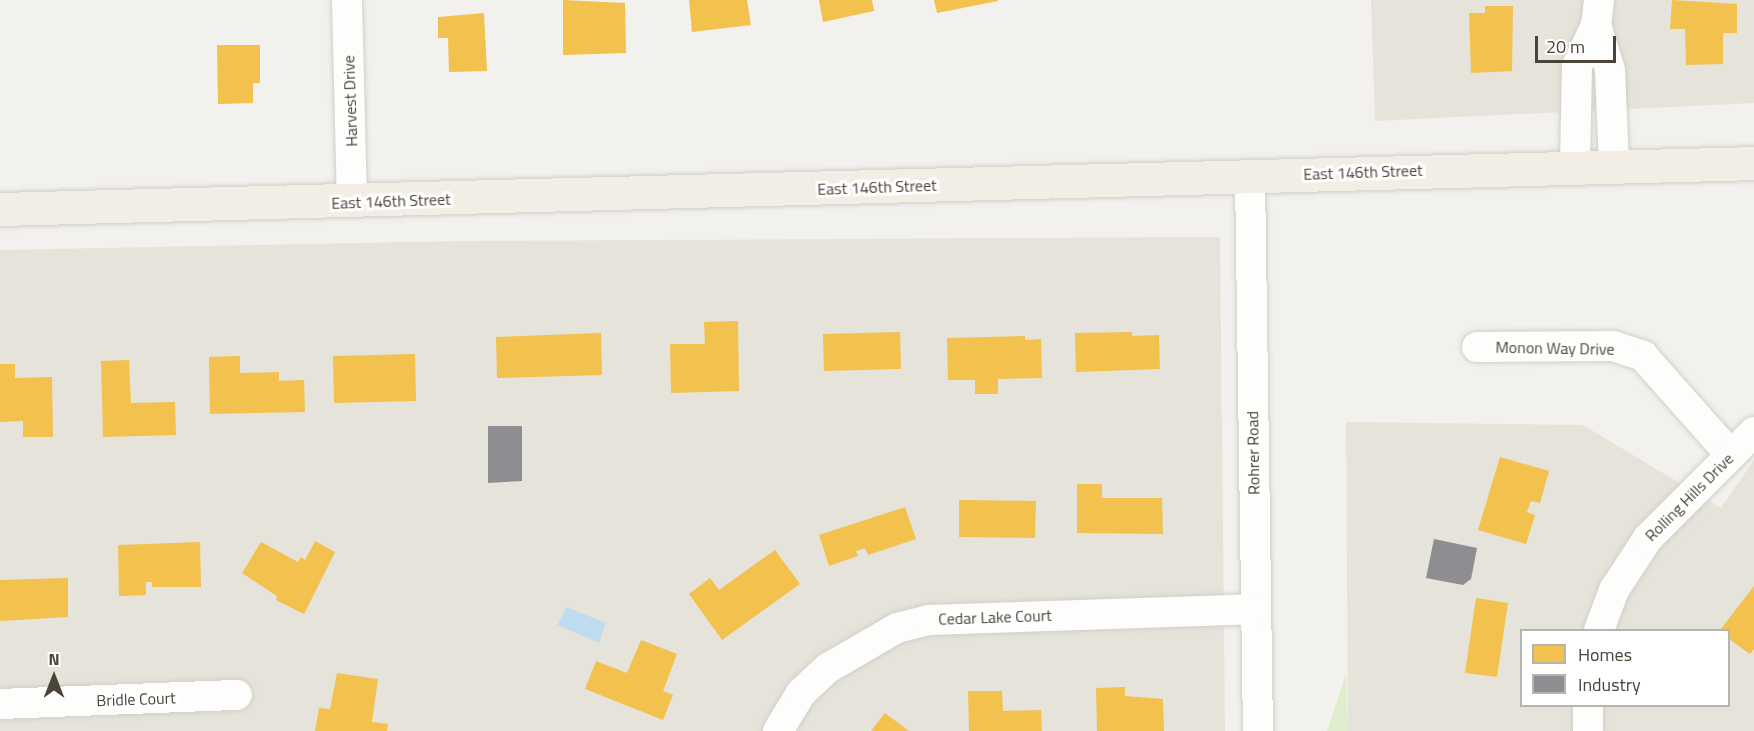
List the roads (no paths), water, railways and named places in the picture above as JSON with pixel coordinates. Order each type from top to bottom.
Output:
[{"type":"main road","name":"East 146th Street","points":[[0,209],[352,202],[1754,163]]},
{"type":"street","name":"Harvest Drive","points":[[347,0],[352,202]]},
{"type":"street","points":[[1598,12],[1610,70],[1614,166]]},
{"type":"street","points":[[1575,167],[1577,66],[1598,12]]},
{"type":"street","name":"Rohrer Road","points":[[1250,176],[1254,609],[1258,731]]},
{"type":"street","name":"Monon Way Drive","points":[[1477,347],[1613,346],[1643,356],[1731,454]]},
{"type":"street","name":"Rolling Hills Drive","points":[[1599,629],[1614,591],[1648,538],[1754,432]]},
{"type":"street","name":"Cedar Lake Court","points":[[778,731],[801,693],[828,668],[897,628],[929,620],[1254,609]]},
{"type":"street","name":"Bridle Court","points":[[0,704],[237,695]]},
{"type":"street","points":[[1588,707],[1588,731]]},
{"type":"water","points":[[566,607],[606,623],[599,643],[558,625]]}]
